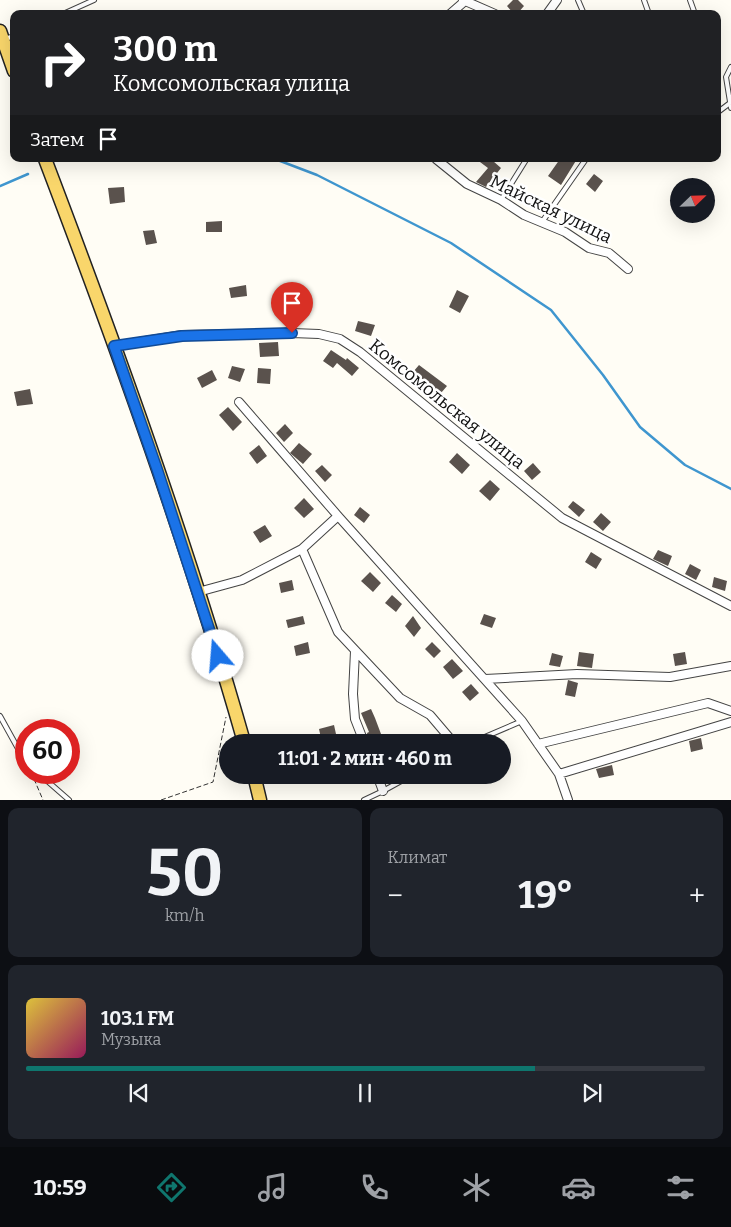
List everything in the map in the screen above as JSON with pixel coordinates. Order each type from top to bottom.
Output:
[{"type":"main road","points":[[6,36],[10,54]]},
{"type":"main road","points":[[46,162],[157,469],[198,592],[242,734]]},
{"type":"main road","points":[[256,784],[260,800]]},
{"type":"street","points":[[454,10],[464,0],[486,10]]},
{"type":"street","name":"Майская улица","points":[[440,162],[466,184],[501,200],[524,215],[565,232],[589,248],[608,253],[628,269]]},
{"type":"street","name":"Комсомольская улица","points":[[114,346],[182,336],[292,333],[319,334],[340,339],[360,352],[562,518],[731,606]]},
{"type":"street","points":[[239,402],[338,516],[522,721],[559,774],[568,800]]},
{"type":"street","points":[[198,592],[242,580],[302,549],[338,516]]},
{"type":"street","points":[[302,549],[338,632],[400,698],[430,714],[446,734]]},
{"type":"street","points":[[355,651],[353,694],[355,718],[361,734]]},
{"type":"street","points":[[485,679],[577,674],[670,677],[731,666]]},
{"type":"street","points":[[538,744],[708,704],[731,711]]},
{"type":"street","points":[[559,774],[731,722]]},
{"type":"street","points":[[380,784],[383,792]]},
{"type":"lane","points":[[72,10],[94,0]]},
{"type":"lane","points":[[730,106],[726,77],[731,67]]},
{"type":"lane","points":[[501,200],[524,162]]},
{"type":"lane","points":[[542,222],[584,162]]},
{"type":"lane","points":[[0,716],[15,743]]},
{"type":"lane","points":[[492,734],[522,721]]},
{"type":"lane","points":[[51,784],[69,800]]},
{"type":"lane","points":[[364,800],[397,784]]},
{"type":"path","points":[[161,800],[212,782],[226,715]]},
{"type":"path","points":[[36,784],[43,800]]},
{"type":"building","points":[[513,0],[518,0],[524,6],[520,10],[510,10],[507,6]]},
{"type":"building","points":[[480,162],[494,162],[501,168],[486,187],[476,182],[488,168]]},
{"type":"building","points":[[558,162],[575,162],[561,185],[548,176]]},
{"type":"building","points":[[594,174],[603,181],[595,192],[586,184]]},
{"type":"building","points":[[124,187],[125,202],[110,204],[108,188]]},
{"type":"building","points":[[222,221],[222,232],[206,232],[206,222]]},
{"type":"building","points":[[154,230],[157,243],[146,245],[143,231]]},
{"type":"building","points":[[246,285],[247,296],[231,298],[229,288]]},
{"type":"building","points":[[457,290],[469,296],[460,313],[449,307]]},
{"type":"building","points":[[358,321],[375,325],[371,336],[355,331]]},
{"type":"building","points":[[278,342],[279,356],[260,357],[259,343]]},
{"type":"building","points":[[331,350],[346,360],[347,358],[359,368],[352,376],[337,363],[333,368],[323,361]]},
{"type":"building","points":[[419,365],[447,386],[441,393],[413,372]]},
{"type":"building","points":[[232,366],[245,369],[240,382],[228,378]]},
{"type":"building","points":[[258,368],[271,369],[270,384],[257,383]]},
{"type":"building","points":[[212,370],[217,380],[202,388],[197,378]]},
{"type":"building","points":[[30,389],[33,404],[17,406],[14,392]]},
{"type":"building","points":[[228,407],[242,422],[233,431],[219,415]]},
{"type":"building","points":[[285,424],[293,433],[284,442],[276,433]]},
{"type":"building","points":[[299,443],[312,454],[303,464],[290,453]]},
{"type":"building","points":[[259,445],[267,456],[257,464],[249,453]]},
{"type":"building","points":[[457,453],[470,465],[462,474],[449,462]]},
{"type":"building","points":[[533,463],[541,472],[532,480],[524,471]]},
{"type":"building","points":[[322,465],[332,475],[325,482],[315,471]]},
{"type":"building","points":[[490,480],[500,489],[490,501],[479,491]]},
{"type":"building","points":[[304,498],[314,509],[304,518],[294,508]]},
{"type":"building","points":[[573,501],[585,510],[579,517],[568,507]]},
{"type":"building","points":[[360,507],[370,515],[364,523],[354,515]]},
{"type":"building","points":[[601,513],[611,522],[603,531],[593,522]]},
{"type":"building","points":[[265,525],[272,536],[260,543],[253,532]]},
{"type":"building","points":[[658,550],[672,556],[668,566],[653,559]]},
{"type":"building","points":[[591,552],[602,559],[596,569],[585,562]]},
{"type":"building","points":[[690,564],[701,570],[696,580],[685,574]]},
{"type":"building","points":[[370,572],[381,583],[373,592],[361,581]]},
{"type":"building","points":[[714,577],[727,581],[725,591],[712,587]]},
{"type":"building","points":[[292,580],[294,590],[281,593],[279,583]]},
{"type":"building","points":[[392,595],[402,604],[396,612],[385,603]]},
{"type":"building","points":[[484,614],[496,618],[492,628],[480,624]]},
{"type":"building","points":[[303,616],[305,624],[288,628],[286,620]]},
{"type":"building","points":[[413,616],[421,628],[414,637],[405,626]]},
{"type":"building","points":[[308,642],[310,653],[296,656],[294,646]]},
{"type":"building","points":[[432,642],[441,651],[434,658],[425,649]]},
{"type":"building","points":[[579,652],[594,654],[592,668],[577,666]]},
{"type":"building","points":[[685,652],[687,664],[675,666],[673,654]]},
{"type":"building","points":[[552,653],[563,656],[560,667],[549,665]]},
{"type":"building","points":[[452,659],[463,671],[453,679],[443,667]]},
{"type":"building","points":[[568,680],[578,683],[575,697],[565,695]]},
{"type":"building","points":[[471,684],[479,693],[470,701],[462,692]]},
{"type":"building","points":[[371,709],[381,734],[367,734],[369,732],[361,713]]},
{"type":"building","points":[[334,725],[336,734],[320,734],[319,729]]},
{"type":"building","points":[[701,738],[703,749],[691,752],[689,741]]},
{"type":"building","points":[[612,765],[614,775],[599,778],[596,769]]},
{"type":"waterway","points":[[283,162],[317,175],[451,243],[551,310],[603,375],[640,427],[685,465],[731,489]]},
{"type":"waterway","points":[[0,186],[28,174]]},
{"type":"route","points":[[218,656],[157,469],[114,346],[182,336],[292,333]]}]
